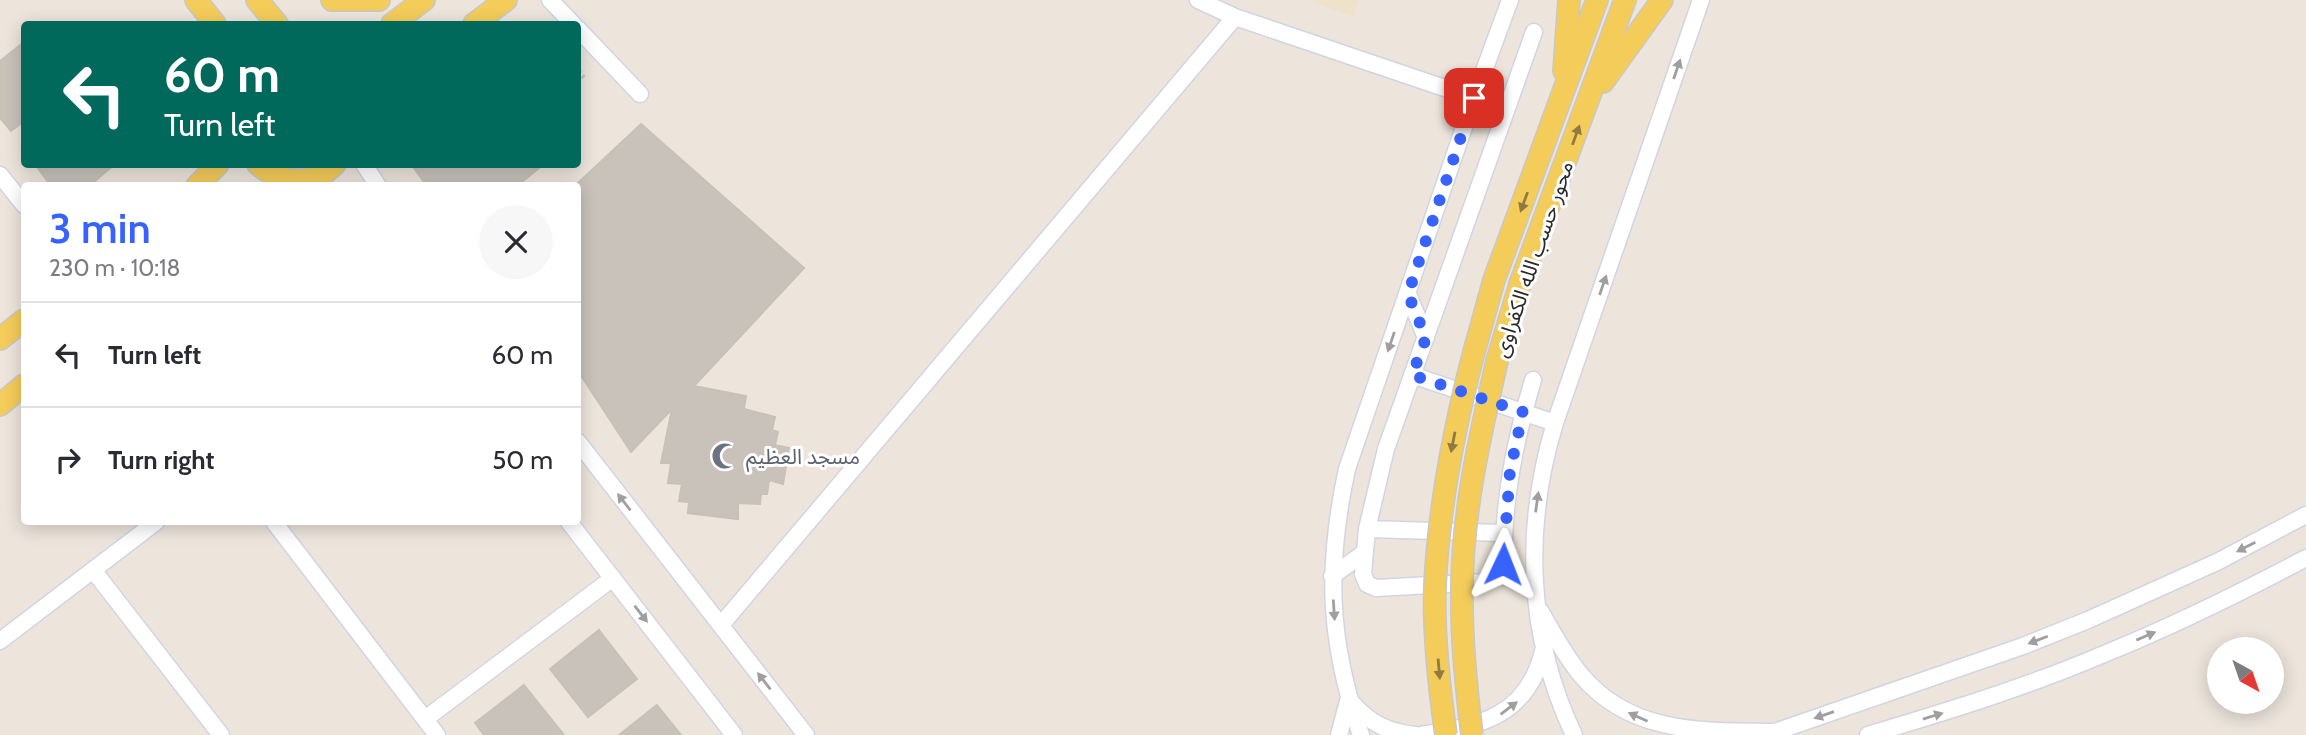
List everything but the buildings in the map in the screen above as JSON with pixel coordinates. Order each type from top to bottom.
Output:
[{"type":"main road","points":[[196,0],[213,21]]},
{"type":"main road","points":[[332,0],[379,0]]},
{"type":"main road","points":[[396,21],[425,0]]},
{"type":"main road","points":[[478,21],[506,0]]},
{"type":"main road","points":[[1563,97],[1569,0]]},
{"type":"main road","name":"محور حسب الله الكفراوى","points":[[1446,735],[1437,648],[1435,587],[1440,523],[1450,461],[1474,352],[1494,280],[1597,0]]},
{"type":"main road","name":"محور حسب الله الكفراوى","points":[[1472,735],[1463,643],[1462,587],[1475,465],[1497,361],[1520,285],[1625,0]]},
{"type":"main road","points":[[1587,104],[1662,0]]},
{"type":"main road","points":[[201,182],[214,168]]},
{"type":"main road","points":[[262,168],[279,178],[293,182]]},
{"type":"main road","points":[[300,182],[317,177],[329,168]]},
{"type":"main road","points":[[0,339],[21,322]]},
{"type":"main road","points":[[0,405],[21,388]]},
{"type":"street","points":[[550,0],[570,21]]},
{"type":"street","points":[[1198,0],[1235,17],[1474,98]]},
{"type":"street","points":[[1361,735],[1348,698],[1338,653],[1333,607],[1332,576],[1337,514],[1347,469],[1510,0]]},
{"type":"street","points":[[1574,735],[1552,683],[1543,651],[1535,603],[1533,554],[1536,505],[1555,423],[1701,0]]},
{"type":"street","points":[[721,625],[1235,17]]},
{"type":"street","points":[[581,32],[640,94]]},
{"type":"street","points":[[1533,380],[1510,471],[1503,533],[1503,564],[1494,578],[1486,582],[1376,588],[1367,584],[1364,579],[1364,553],[1367,529],[1386,449],[1534,32]]},
{"type":"street","points":[[0,175],[21,201]]},
{"type":"street","points":[[1408,294],[1426,338]]},
{"type":"street","points":[[1412,375],[1555,423]]},
{"type":"street","points":[[581,446],[806,735]]},
{"type":"street","points":[[1535,603],[1582,677],[1601,695],[1623,710],[1648,722],[1674,728],[1772,733],[2022,646],[2088,620],[2217,562],[2306,515]]},
{"type":"street","points":[[0,640],[152,525]]},
{"type":"street","points":[[276,525],[437,735]]},
{"type":"street","points":[[571,525],[734,735]]},
{"type":"street","points":[[1367,529],[1503,533]]},
{"type":"street","points":[[1332,576],[1364,553]]},
{"type":"street","points":[[1868,735],[1969,705],[2103,655],[2234,596],[2306,558]]},
{"type":"street","points":[[93,570],[221,735]]},
{"type":"street","points":[[425,719],[613,578]]},
{"type":"street","points":[[1421,735],[1489,720],[1503,713],[1530,687],[1540,666],[1543,651]]},
{"type":"street","points":[[1339,735],[1348,698]]},
{"type":"street","points":[[1348,698],[1372,722],[1387,730],[1416,735]]},
{"type":"shaded area","points":[[1308,0],[1359,0],[1353,17]]},
{"type":"place","name":"مسجد العظيم","points":[[725,456]]},
{"type":"route","points":[[1474,98],[1408,294],[1426,338],[1412,375],[1523,412],[1510,471],[1504,517],[1503,564]]}]
